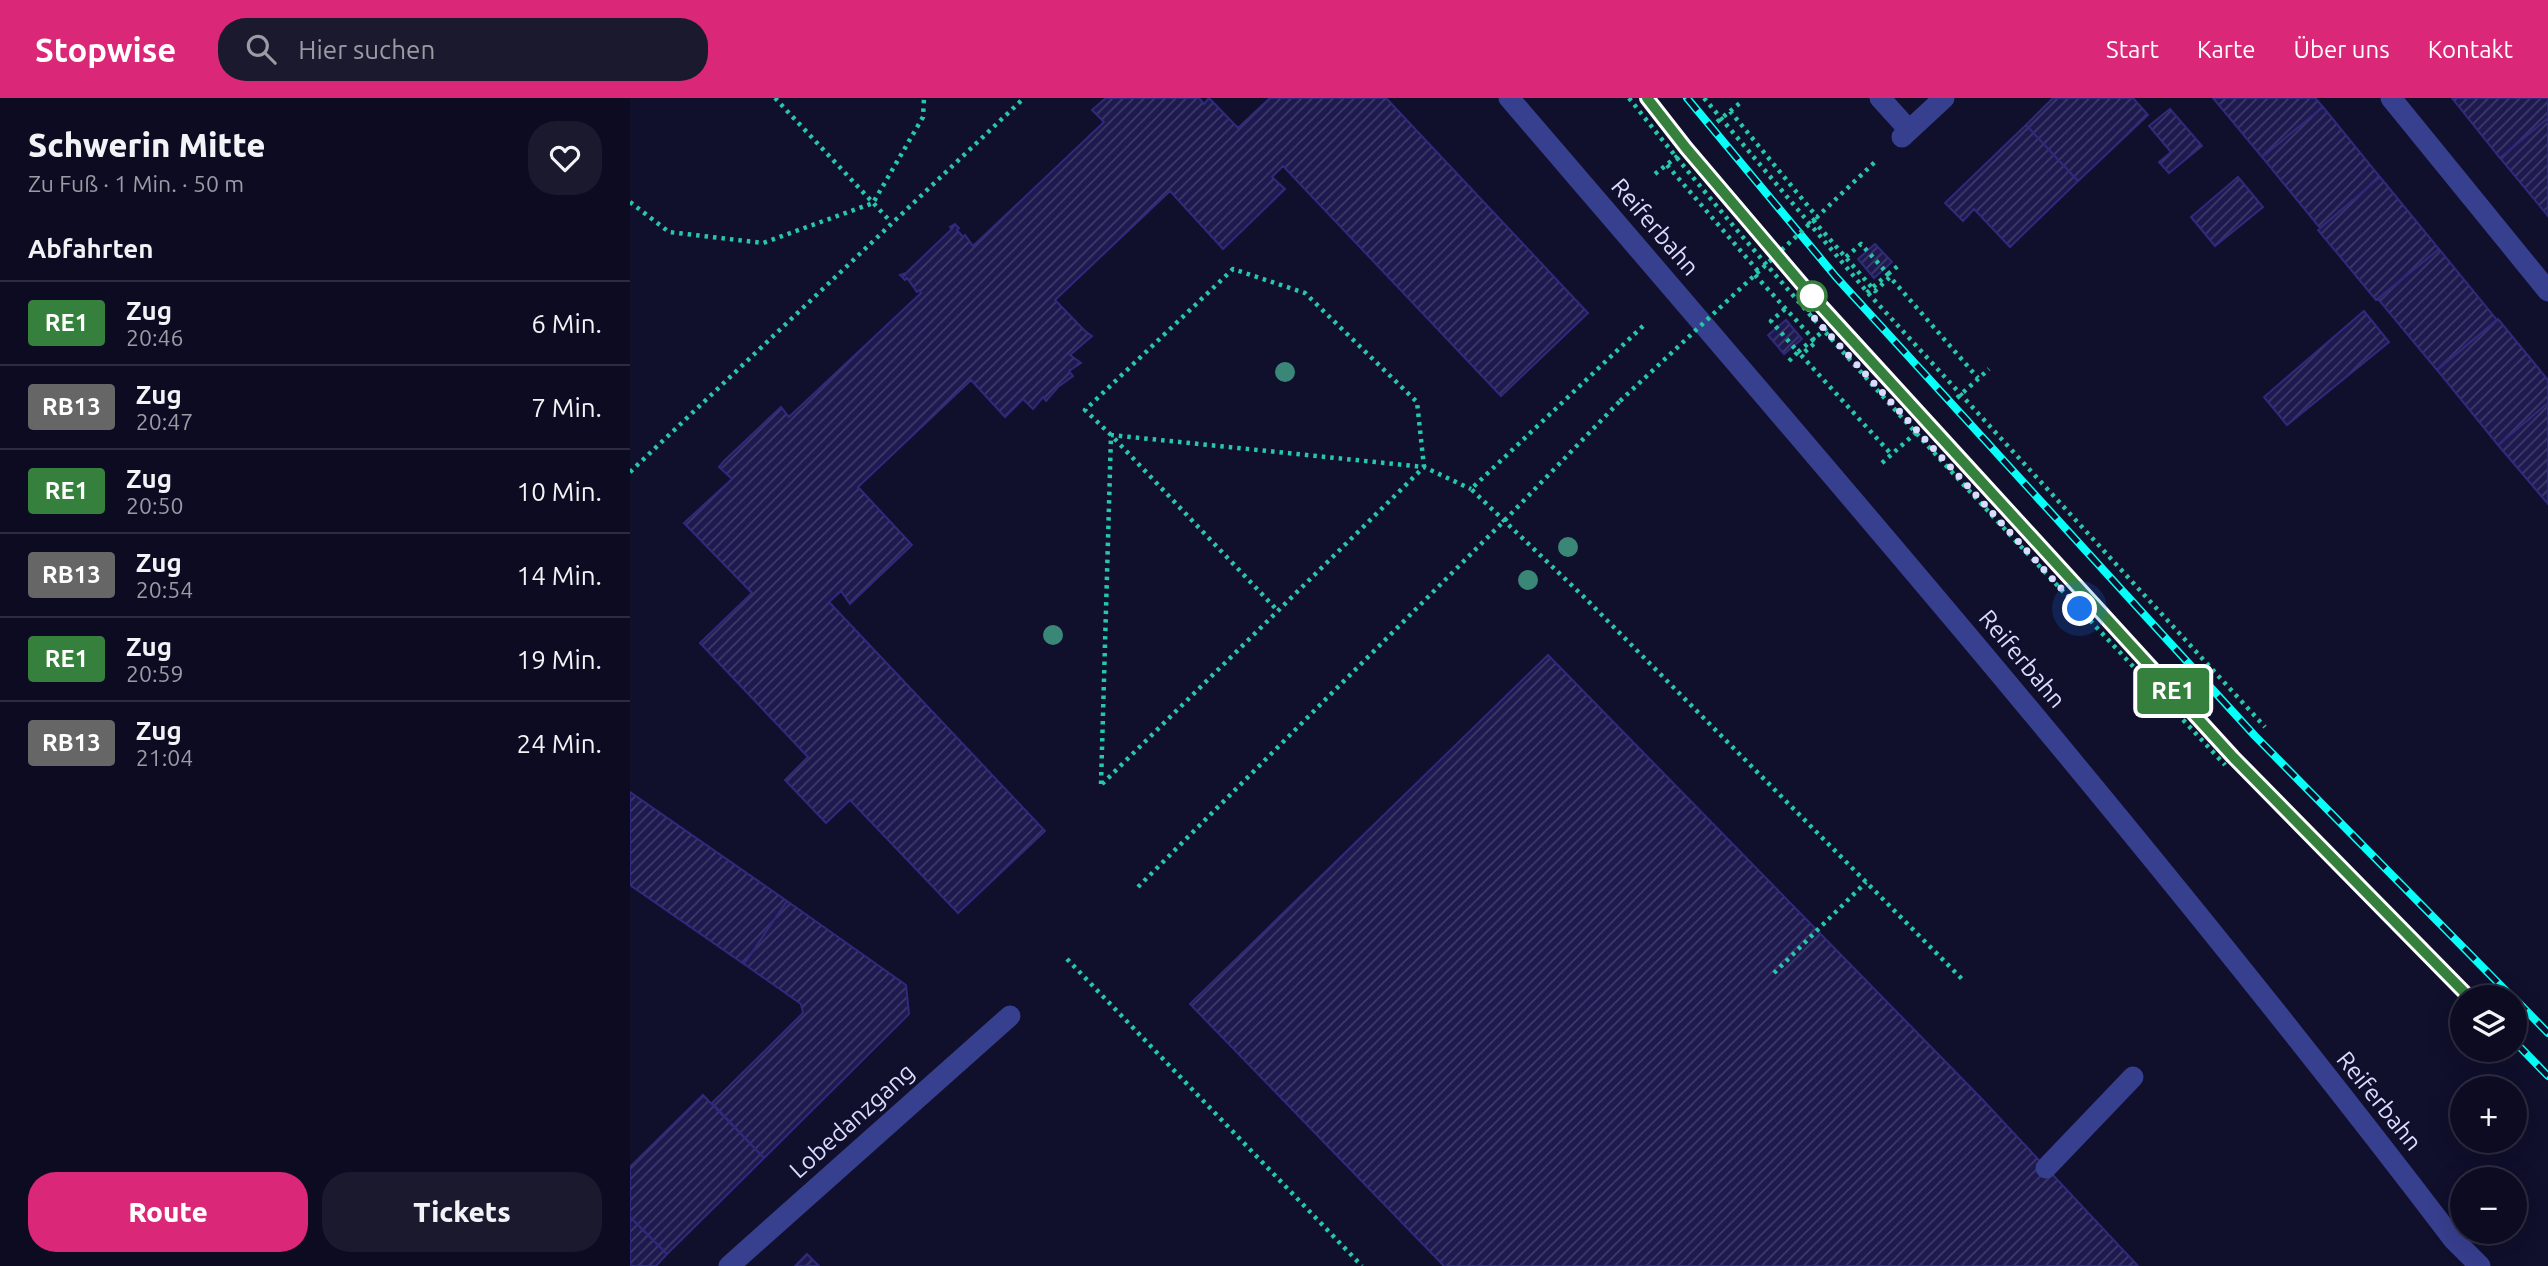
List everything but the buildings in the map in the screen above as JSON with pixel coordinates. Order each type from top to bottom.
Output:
[{"type":"street","name":"Reiferbahn","points":[[1509,98],[1936,596],[2154,858],[2453,1239],[2480,1266]]},
{"type":"street","points":[[1880,98],[1906,133],[1944,98]]},
{"type":"street","points":[[2391,98],[2548,291]]},
{"type":"street","name":"Lobedanzgang","points":[[729,1266],[1010,1016]]},
{"type":"street","points":[[2046,1168],[2133,1077]]},
{"type":"path","points":[[775,98],[891,222]]},
{"type":"path","points":[[630,202],[668,232],[763,243],[873,203],[923,117],[924,98]]},
{"type":"path","points":[[630,472],[1024,98]]},
{"type":"path","points":[[1629,98],[1918,431],[2225,765]]},
{"type":"path","points":[[1704,98],[1719,120],[1866,294],[2265,727]]},
{"type":"path","points":[[1719,120],[1740,103]]},
{"type":"path","points":[[1730,111],[1875,291],[1890,278],[1978,379]]},
{"type":"path","points":[[1138,887],[1504,521],[1620,401],[1906,133]]},
{"type":"path","points":[[1655,174],[1678,156]]},
{"type":"path","points":[[1667,165],[1785,309],[1816,342],[1801,355],[1892,455]]},
{"type":"path","points":[[1846,257],[1861,244],[1888,274]]},
{"type":"path","points":[[1866,294],[1899,265]]},
{"type":"path","points":[[1278,611],[1085,410],[1233,269],[1305,293],[1417,402],[1424,467]]},
{"type":"path","points":[[1785,309],[1771,321],[1798,352]]},
{"type":"path","points":[[1471,489],[1643,326]]},
{"type":"path","points":[[1789,361],[1826,328]]},
{"type":"path","points":[[1958,396],[1989,369]]},
{"type":"path","points":[[1882,463],[1918,431]]},
{"type":"path","points":[[1111,435],[1101,784],[1424,467]]},
{"type":"path","points":[[1111,435],[1424,467],[1471,489],[1584,597],[1962,979]]},
{"type":"path","points":[[1774,973],[1866,882]]},
{"type":"path","points":[[1067,959],[1362,1266]]},
{"type":"railway","points":[[1647,98],[1811,295],[2233,757],[2458,985]]},
{"type":"railway","points":[[1687,98],[1836,277],[2255,736],[2500,985]]},
{"type":"railway","points":[[2527,1011],[2548,1033]]},
{"type":"railway","points":[[2527,1054],[2548,1076]]},
{"type":"train","name":"RE1","points":[[1647,98],[1811,295],[2233,757],[2457,985]]},
{"type":"route","points":[[1812,296],[1808,311],[2080,609]]}]
